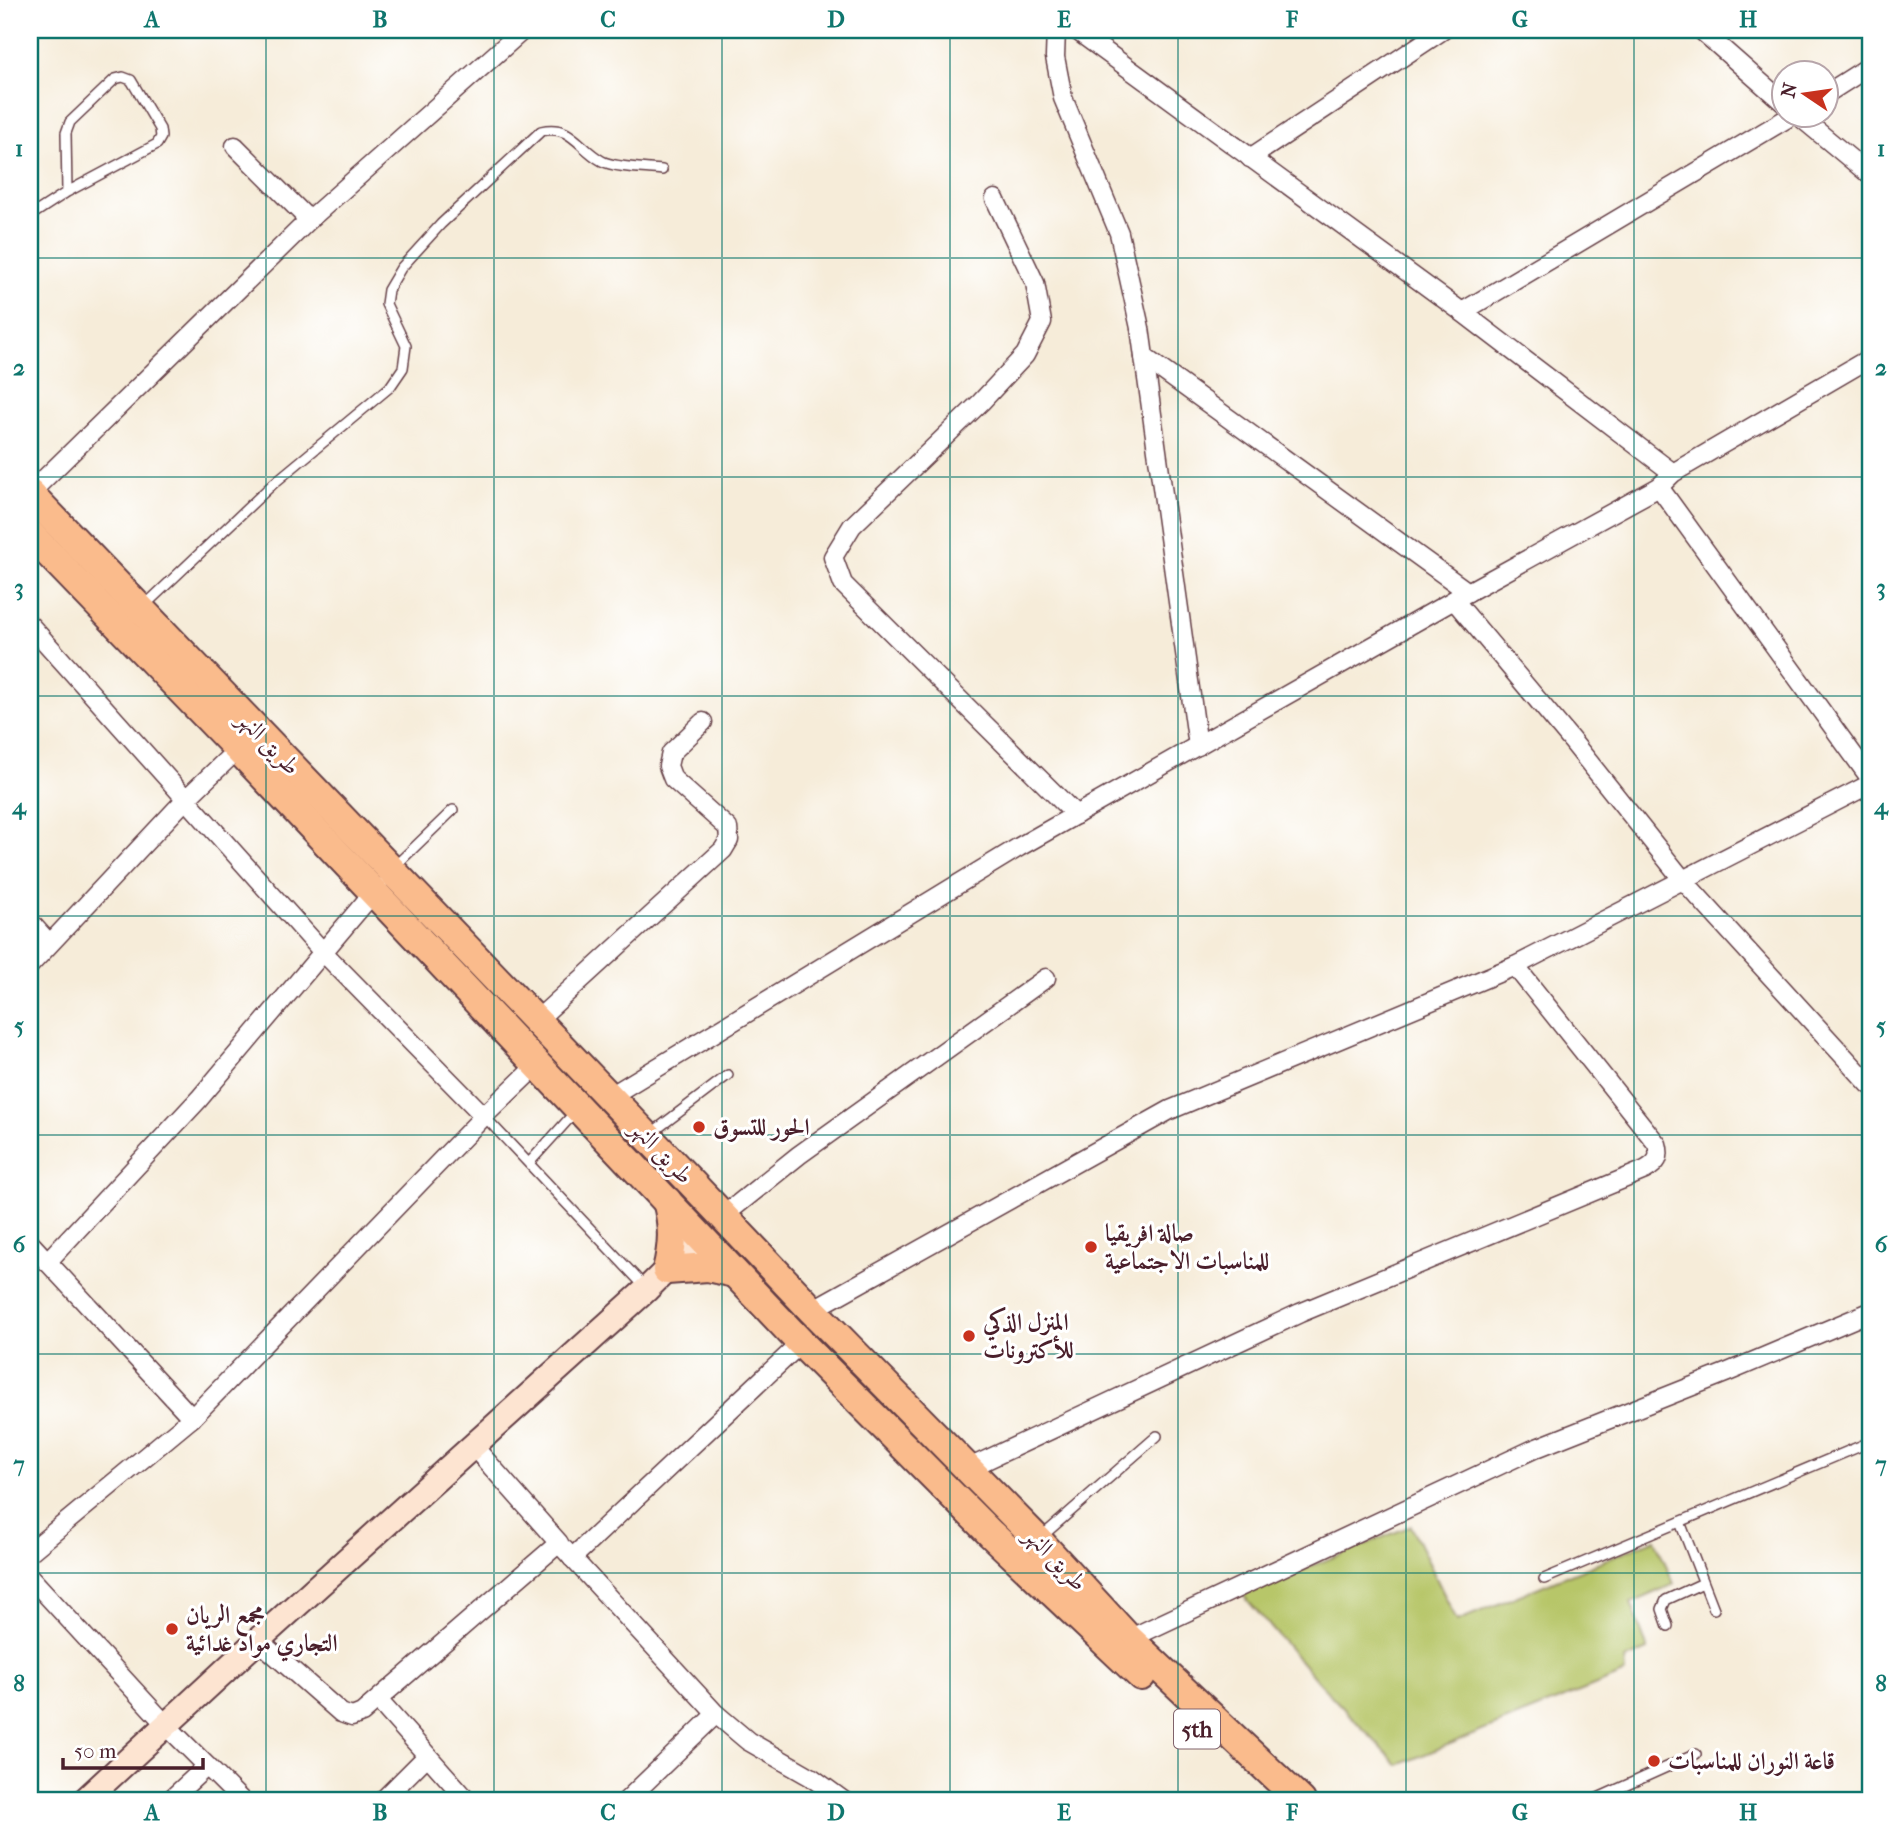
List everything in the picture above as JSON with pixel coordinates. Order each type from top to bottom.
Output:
[{"type":"main road","name":"طريق النهر","points":[[30,494],[537,1020],[811,1310],[1038,1540],[1125,1648]]},
{"type":"main road","name":"طريق النهر","points":[[30,534],[801,1343],[990,1534],[1301,1801]]},
{"type":"main road","points":[[657,1280],[673,1240],[667,1201]]},
{"type":"main road","points":[[84,1801],[657,1280],[700,1237]]},
{"type":"main road","points":[[657,1280],[708,1268],[734,1273]]},
{"type":"main road","name":"5th","points":[[1125,1648],[1273,1801]]},
{"type":"street","points":[[30,494],[309,220],[523,30]]},
{"type":"street","points":[[1056,30],[1055,57],[1063,99],[1119,233],[1144,357],[1198,746]]},
{"type":"street","points":[[1076,30],[1462,312],[1673,473]]},
{"type":"street","points":[[1250,158],[1443,30]]},
{"type":"street","points":[[1701,30],[1770,91]]},
{"type":"street","points":[[1840,85],[1870,66]]},
{"type":"street","points":[[1462,312],[1770,129]]},
{"type":"street","points":[[1816,130],[1870,176]]},
{"type":"street","points":[[235,146],[309,220]]},
{"type":"street","points":[[995,199],[1035,283],[1042,322],[1025,355],[981,402],[852,526],[833,557],[843,584],[1076,814]]},
{"type":"street","points":[[1144,357],[1461,596],[1683,880],[1870,1085]]},
{"type":"street","points":[[609,1097],[1076,814],[1659,487],[1673,473],[1870,358]]},
{"type":"street","points":[[1659,487],[1870,778]]},
{"type":"street","points":[[30,625],[322,951],[484,1115]]},
{"type":"street","points":[[537,1020],[723,850],[729,840],[728,828],[673,779],[668,766],[671,753],[703,722]]},
{"type":"street","points":[[30,965],[185,800],[238,750]]},
{"type":"street","points":[[811,1310],[1170,1110],[1515,966],[1870,784]]},
{"type":"street","points":[[47,1262],[199,1100],[390,870]]},
{"type":"street","points":[[30,922],[50,943]]},
{"type":"street","points":[[967,1469],[1300,1313],[1633,1175],[1656,1163],[1660,1154],[1657,1144],[1515,966]]},
{"type":"street","points":[[723,1216],[799,1155],[1046,978]]},
{"type":"street","points":[[30,1552],[192,1418],[484,1115],[537,1065]]},
{"type":"street","points":[[30,1243],[192,1418]]},
{"type":"street","points":[[1125,1648],[1534,1449],[1870,1312]]},
{"type":"street","points":[[572,1558],[801,1343]]},
{"type":"street","points":[[474,1447],[559,1544],[716,1714],[748,1741],[811,1777],[844,1801]]},
{"type":"street","points":[[258,1640],[341,1713],[352,1717],[362,1713],[559,1544]]},
{"type":"street","points":[[30,1577],[167,1727],[242,1801]]},
{"type":"street","points":[[377,1700],[468,1801]]},
{"type":"street","points":[[626,1801],[716,1714]]},
{"type":"street","points":[[382,1801],[427,1756]]},
{"type":"street","points":[[169,1801],[207,1766]]},
{"type":"lane","points":[[30,216],[67,192],[157,144],[161,137],[160,129],[131,80],[123,77],[114,79],[70,122],[66,133],[67,192]]},
{"type":"lane","points":[[141,609],[273,484],[390,387],[403,368],[406,346],[386,304],[388,290],[394,279],[441,224],[541,131],[554,128],[564,131],[603,162],[662,170]]},
{"type":"lane","points":[[390,870],[453,810]]},
{"type":"lane","points":[[648,1136],[729,1075]]},
{"type":"lane","points":[[529,1163],[578,1109]]},
{"type":"lane","points":[[484,1115],[529,1163],[657,1280]]},
{"type":"lane","points":[[1038,1540],[1157,1436]]},
{"type":"lane","points":[[1544,1579],[1870,1442]]},
{"type":"lane","points":[[1680,1522],[1714,1609]]},
{"type":"lane","points":[[1668,1626],[1662,1609],[1666,1600],[1703,1583]]},
{"type":"lane","points":[[1591,1801],[1696,1754]]},
{"type":"green space","points":[[1411,1526],[1457,1621],[1655,1539],[1674,1584],[1631,1603],[1648,1650],[1625,1660],[1626,1673],[1398,1765],[1320,1684],[1242,1594]]},
{"type":"place","name":"الحور للتسوق","points":[[699,1127]]},
{"type":"place","name":"صالة افريقيا للمناسبات الاجتماعية","points":[[1091,1247]]},
{"type":"place","name":"المنزل الذكي للأكترونات","points":[[969,1336]]},
{"type":"place","name":"مجمع الريان التجاري مواد غدائية","points":[[172,1629]]},
{"type":"place","name":"قاعة النوران للمناسبات","points":[[1654,1761]]}]
